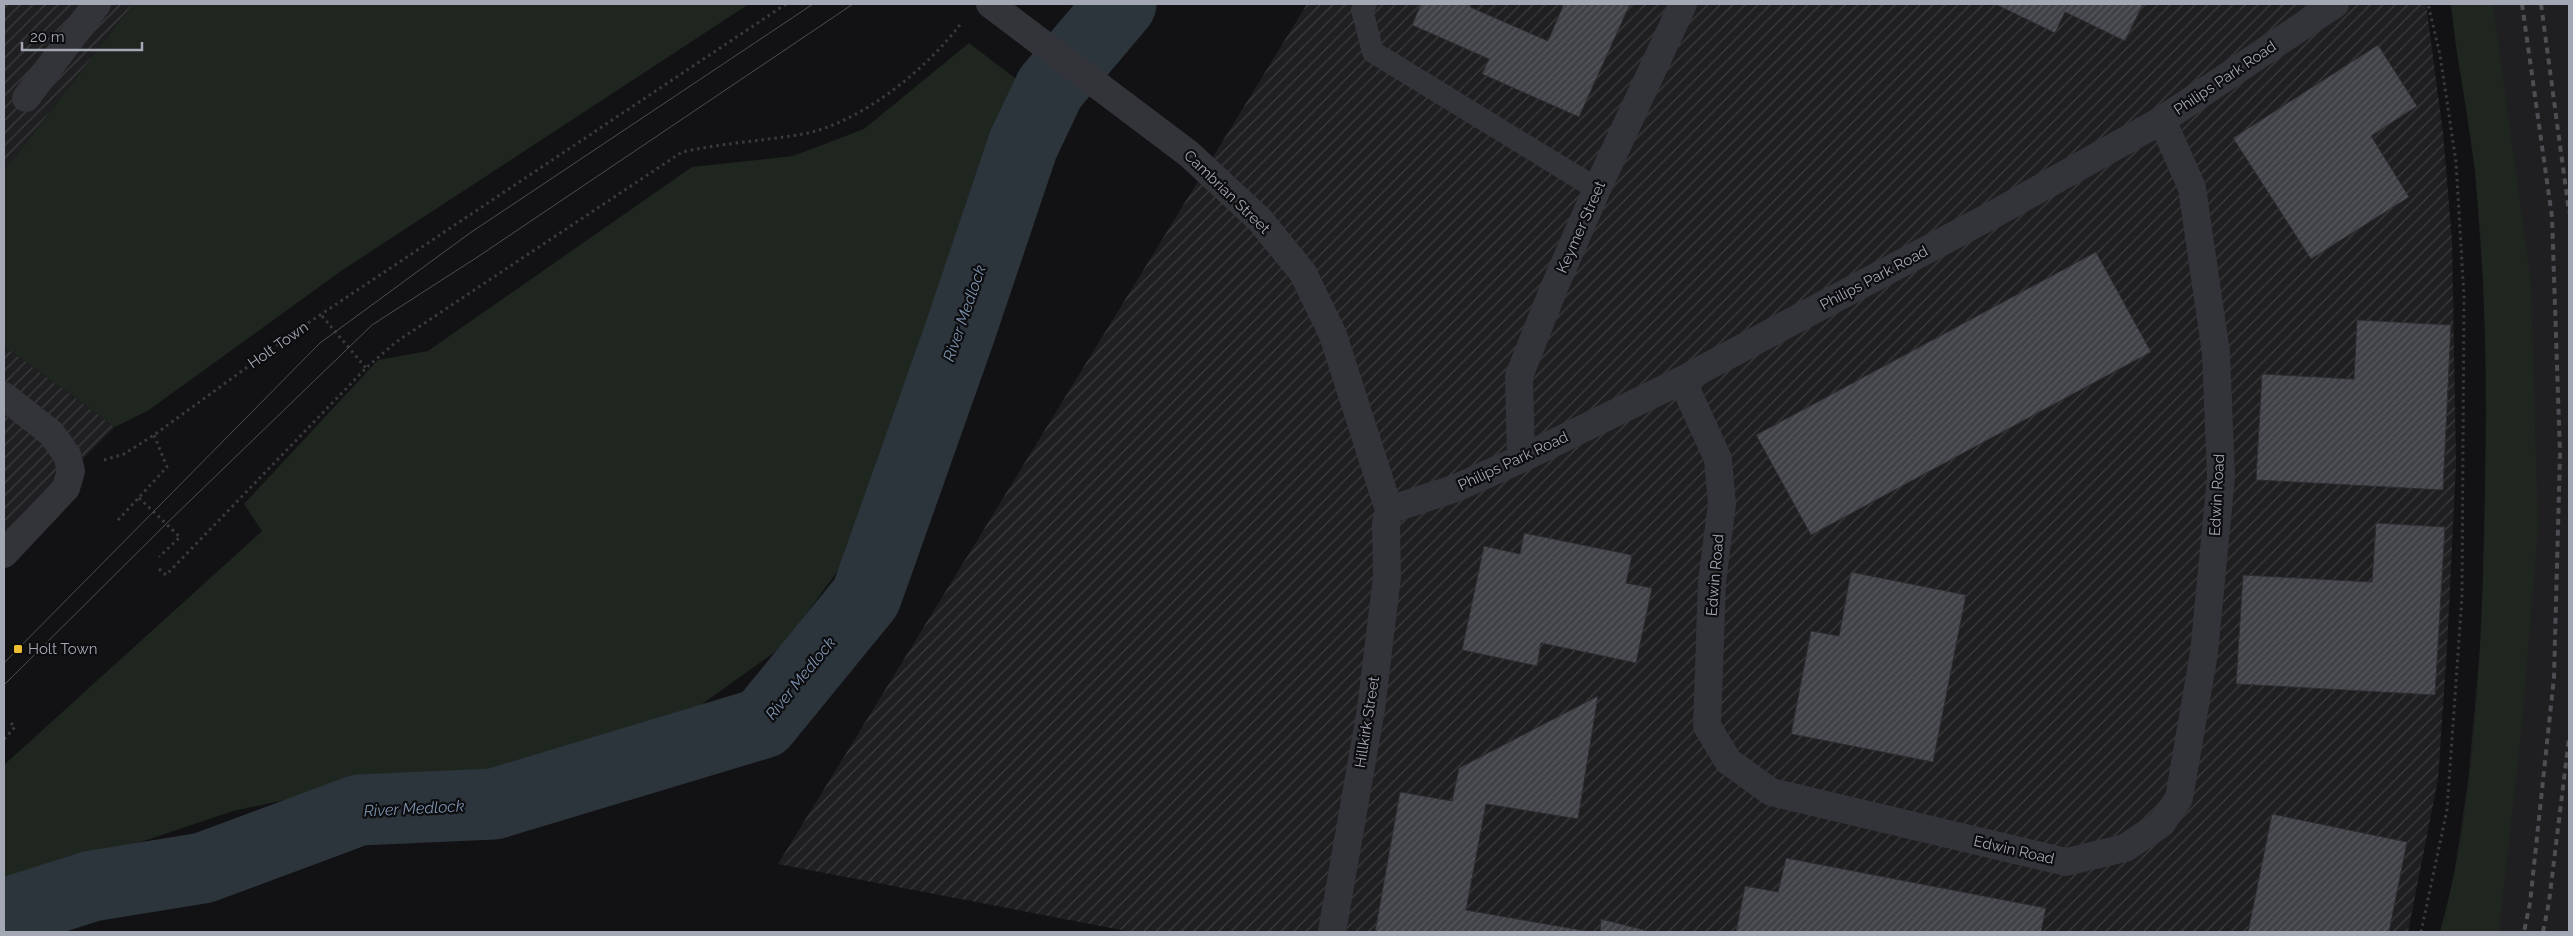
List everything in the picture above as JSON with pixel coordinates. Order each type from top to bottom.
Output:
[{"type":"street","points":[[26,98],[97,4]]},
{"type":"street","name":"Cambrian Street","points":[[990,4],[1189,154],[1260,220],[1303,273],[1333,335],[1389,510]]},
{"type":"street","name":"Keymer Street","points":[[1521,459],[1519,376],[1554,288],[1597,189],[1683,4]]},
{"type":"street","name":"Philips Park Road","points":[[1389,510],[1456,488],[1521,459],[1682,380],[1996,213],[2162,120],[2335,4]]},
{"type":"street","name":"Edwin Road","points":[[1682,380],[1718,459],[1722,504],[1712,582],[1707,726],[1728,761],[1771,792],[2066,862],[2125,848],[2161,824],[2179,798],[2204,653],[2221,477],[2216,352],[2192,188],[2162,120]]},
{"type":"street","points":[[4,396],[50,433],[67,455],[71,471],[66,488],[4,554]]},
{"type":"street","name":"Hillkirk Street","points":[[1332,932],[1370,709],[1387,577],[1386,524],[1389,510]]},
{"type":"lane","points":[[1366,4],[1362,10],[1373,52],[1597,189]]},
{"type":"path","name":"Holt Town","points":[[71,471],[124,454],[154,435],[305,325],[322,316],[786,4]]},
{"type":"path","points":[[2421,932],[2447,810],[2462,597],[2464,287],[2456,162],[2440,55],[2428,4]]},
{"type":"path","points":[[159,569],[166,575],[366,368],[396,342],[682,152],[804,134],[834,126],[862,111],[910,77],[949,39],[965,18]]},
{"type":"path","points":[[322,316],[366,368]]},
{"type":"path","points":[[118,520],[167,467],[154,435]]},
{"type":"path","points":[[138,498],[180,537],[159,557]]},
{"type":"path","points":[[4,739],[15,727],[8,720]]},
{"type":"shaded area","points":[[4,4],[133,4],[4,171]]},
{"type":"shaded area","points":[[133,4],[749,4],[341,271],[149,410],[115,427],[4,346],[4,171]]},
{"type":"shaded area","points":[[1307,4],[2426,4],[2443,133],[2452,240],[2456,463],[2447,648],[2438,779],[2408,932],[1132,932],[778,864]]},
{"type":"shaded area","points":[[2451,4],[2569,4],[2569,932],[2440,932],[2451,895],[2468,781],[2482,626],[2487,389],[2483,280],[2475,171]]},
{"type":"shaded area","points":[[2451,4],[2493,4],[2531,282],[2538,527],[2522,726],[2499,932],[2440,932],[2461,839],[2473,741],[2480,642],[2486,452],[2486,359],[2479,218],[2475,171]]},
{"type":"shaded area","points":[[969,43],[1020,82],[980,171],[858,543],[782,647],[691,712],[609,740],[467,774],[374,781],[233,811],[132,845],[4,880],[4,765],[262,531],[244,504],[378,360],[428,351],[692,167],[793,156],[864,129]]},
{"type":"shaded area","points":[[4,346],[115,427],[4,537]]},
{"type":"building","points":[[1421,4],[1471,4],[1470,7],[1548,41],[1563,6],[1559,4],[1630,4],[1579,117],[1482,74],[1489,59],[1412,25]]},
{"type":"building","points":[[1995,4],[2143,4],[2125,41],[2065,12],[2055,33]]},
{"type":"building","points":[[2378,45],[2417,106],[2371,136],[2409,197],[2311,259],[2233,138]]},
{"type":"building","points":[[2096,252],[2151,352],[1811,535],[1756,435]]},
{"type":"building","points":[[2357,320],[2451,325],[2443,490],[2256,480],[2262,374],[2354,379]]},
{"type":"building","points":[[2376,523],[2445,527],[2435,695],[2236,684],[2243,575],[2372,582]]},
{"type":"building","points":[[1524,533],[1632,555],[1626,583],[1652,588],[1636,663],[1541,643],[1537,666],[1462,650],[1484,546],[1520,554]]},
{"type":"building","points":[[1851,572],[1966,595],[1933,762],[1791,734],[1811,631],[1839,636]]},
{"type":"building","points":[[1598,696],[1578,819],[1486,804],[1466,910],[1592,932],[1375,932],[1400,792],[1452,801],[1459,768]]},
{"type":"building","points":[[2272,814],[2407,842],[2389,932],[2248,932]]},
{"type":"building","points":[[1786,858],[2046,908],[2041,932],[1736,932],[1745,886],[1778,892]]},
{"type":"building","points":[[1601,919],[1644,930],[1644,932],[1600,932]]},
{"type":"waterway","name":"River Medlock","points":[[4,914],[92,886],[203,868],[359,810],[494,804],[763,723],[866,597],[960,332],[1023,145],[1050,88],[1121,4]]},
{"type":"tram line","points":[[4,663],[320,343],[470,233],[813,4]]},
{"type":"tram line","points":[[4,685],[166,524],[372,325],[479,256],[853,4]]},
{"type":"railway","points":[[2522,4],[2552,217],[2560,454],[2554,677],[2530,903],[2524,932]]},
{"type":"railway","points":[[2541,4],[2569,212]]},
{"type":"railway","points":[[2543,932],[2549,902],[2569,738]]},
{"type":"place","name":"Holt Town","points":[[18,649]]}]
